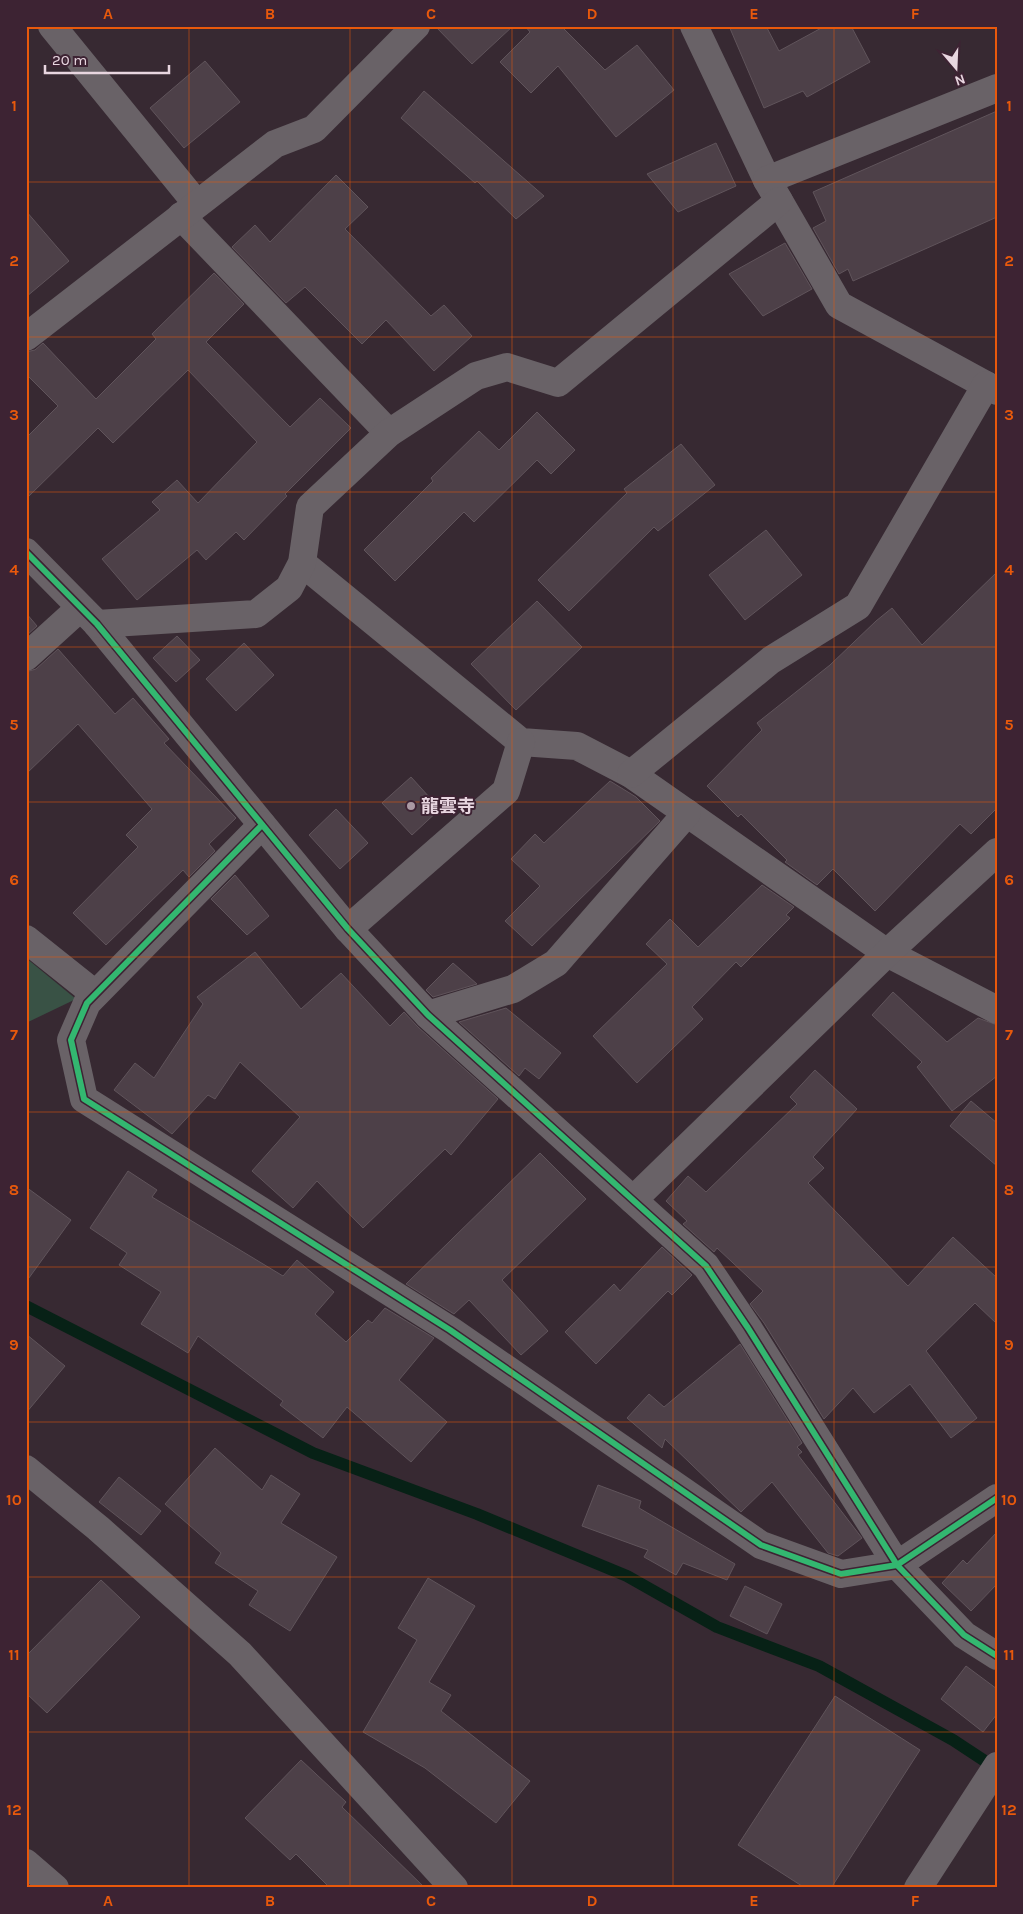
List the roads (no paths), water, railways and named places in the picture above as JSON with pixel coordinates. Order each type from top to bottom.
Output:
[{"type":"street","points":[[52,26],[189,210],[389,433]]},
{"type":"street","points":[[26,337],[275,144],[314,129],[416,26]]},
{"type":"street","points":[[631,774],[771,660],[858,606],[991,388],[839,305],[773,191],[694,26]]},
{"type":"street","points":[[26,657],[88,616],[256,614],[289,588],[302,563],[310,507],[389,433],[476,376],[507,367],[558,383],[773,191],[997,88]]},
{"type":"street","points":[[26,552],[88,616],[348,929],[428,1015],[706,1266],[748,1328],[897,1565],[964,1635],[997,1656]]},
{"type":"street","points":[[302,563],[521,742],[577,746],[631,774],[887,953],[997,1010]]},
{"type":"street","points":[[348,929],[506,791],[521,742]]},
{"type":"street","points":[[428,1015],[514,989],[556,963],[687,813]]},
{"type":"street","points":[[262,824],[87,1003],[71,1040],[84,1099],[450,1330],[761,1545],[841,1574],[897,1565],[997,1498]]},
{"type":"street","points":[[633,1200],[887,953],[997,852]]},
{"type":"street","points":[[26,939],[95,994]]},
{"type":"street","points":[[26,1469],[98,1528],[240,1654],[454,1888]]},
{"type":"street","points":[[918,1888],[997,1766]]},
{"type":"street","points":[[26,1863],[55,1888]]},
{"type":"waterway","points":[[26,1306],[313,1453],[477,1514],[627,1576],[717,1627],[819,1666],[953,1740],[997,1769]]},
{"type":"place","name":"龍雲寺","points":[[411,806]]}]
